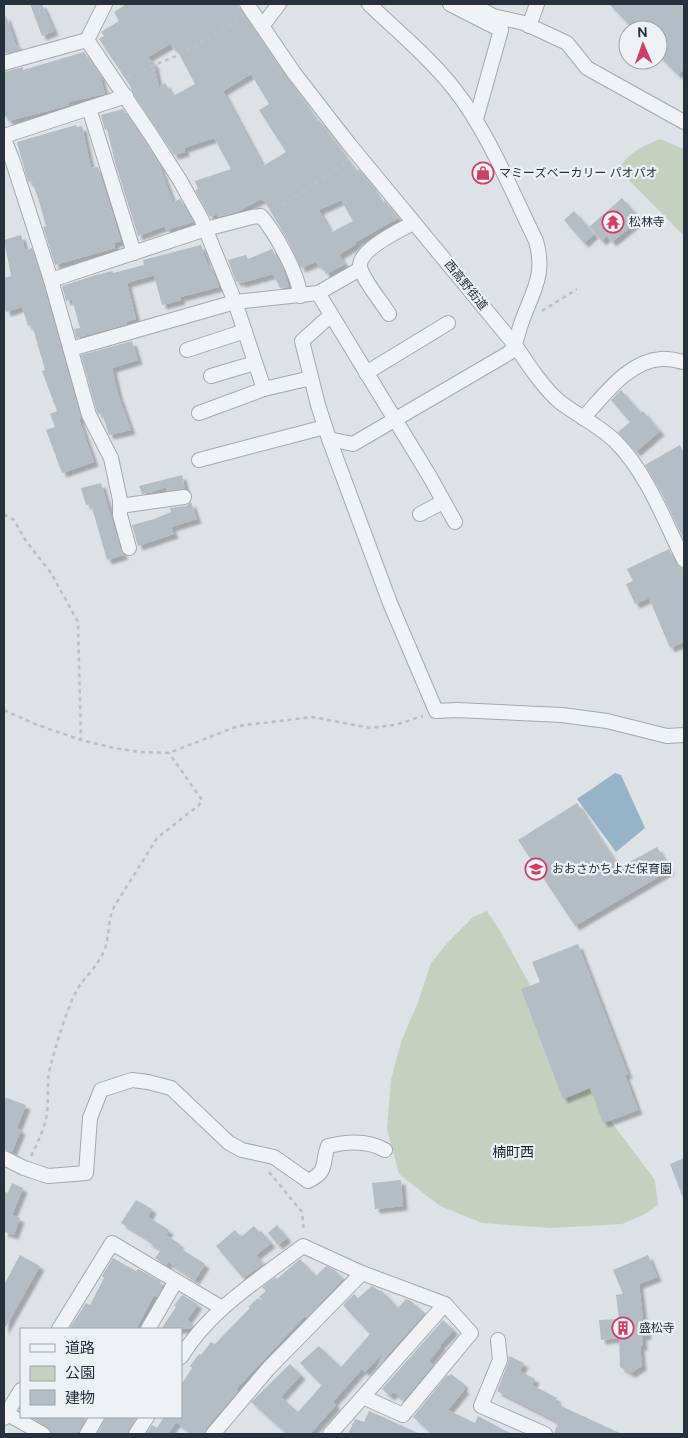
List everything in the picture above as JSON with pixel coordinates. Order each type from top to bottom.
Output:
[{"type":"street","points":[[4,63],[87,40],[104,4]]},
{"type":"street","points":[[263,26],[279,4]]},
{"type":"street","points":[[199,460],[327,433],[353,444],[396,421],[498,360],[509,353],[515,345],[520,326],[538,280],[540,254],[536,240],[476,119],[455,90],[427,59],[369,4]]},
{"type":"street","points":[[450,4],[501,30],[476,119]]},
{"type":"street","points":[[472,4],[493,16],[524,23],[567,43],[587,68],[684,122]]},
{"type":"street","points":[[529,26],[537,4]]},
{"type":"street","name":"西高野街道","points":[[250,8],[294,73],[413,223],[515,345],[530,368],[558,400],[602,430],[627,454],[652,496],[684,560]]},
{"type":"street","points":[[87,40],[126,96],[179,179],[201,218],[235,302],[264,389]]},
{"type":"street","points":[[126,96],[4,138],[51,280],[89,415],[111,458],[120,515],[129,548]]},
{"type":"street","points":[[90,108],[134,253]]},
{"type":"street","points":[[51,280],[206,230],[261,216],[269,226],[295,274],[300,288],[300,296]]},
{"type":"street","points":[[389,314],[360,269],[360,260],[373,246],[413,223]]},
{"type":"street","points":[[71,349],[235,302],[318,293],[360,269]]},
{"type":"street","points":[[318,293],[430,477],[455,522]]},
{"type":"street","points":[[331,315],[302,341],[311,378],[327,433],[390,604],[436,711],[457,710],[562,715],[607,721],[667,736],[684,735]]},
{"type":"street","points":[[366,373],[448,323]]},
{"type":"street","points":[[187,350],[245,331]]},
{"type":"street","points":[[583,418],[625,375],[641,364],[660,359],[684,362]]},
{"type":"street","points":[[211,376],[256,363]]},
{"type":"street","points":[[199,413],[264,389],[311,378]]},
{"type":"street","points":[[120,506],[184,497]]},
{"type":"street","points":[[420,514],[443,502]]},
{"type":"street","points":[[4,1158],[26,1169],[48,1176],[86,1173],[90,1118],[101,1090],[132,1080],[171,1088],[229,1143],[242,1150],[274,1157],[308,1181],[318,1176],[324,1167],[328,1146],[360,1142],[375,1144],[385,1150]]},
{"type":"street","points":[[60,1328],[112,1243],[222,1308]]},
{"type":"street","points":[[182,1355],[222,1308],[303,1246],[362,1273],[445,1304],[471,1333],[403,1415],[363,1397]]},
{"type":"street","points":[[212,1434],[268,1369],[362,1273]]},
{"type":"street","points":[[149,1328],[176,1280]]},
{"type":"street","points":[[330,1434],[445,1304]]},
{"type":"street","points":[[498,1340],[500,1360],[481,1406],[545,1434]]},
{"type":"street","points":[[20,1392],[5,1415],[43,1434]]},
{"type":"street","points":[[87,1434],[96,1418]]},
{"type":"street","points":[[136,1434],[145,1418]]},
{"type":"path","points":[[116,81],[181,54],[250,8]]},
{"type":"path","points":[[263,218],[358,155]]},
{"type":"path","points":[[520,326],[577,289]]},
{"type":"path","points":[[4,514],[14,520],[26,541],[51,573],[78,622],[81,740]]},
{"type":"path","points":[[4,710],[35,724],[81,740],[140,752],[169,753],[238,726],[312,717],[371,728],[395,725],[436,711]]},
{"type":"path","points":[[26,1169],[43,1131],[47,1114],[50,1067],[55,1048],[79,986],[97,964],[104,951],[108,938],[110,914],[157,838],[199,805],[202,800],[169,753]]},
{"type":"path","points":[[255,1153],[302,1212],[305,1237],[303,1246]]},
{"type":"green space","points":[[660,139],[684,149],[684,236],[619,170],[631,155],[642,147]]},
{"type":"green space","points":[[487,911],[604,1112],[655,1180],[658,1205],[645,1214],[622,1224],[551,1228],[482,1223],[440,1206],[399,1174],[387,1129],[391,1080],[401,1042],[418,1002],[431,963],[449,941],[473,917]]},
{"type":"water","points":[[615,773],[621,775],[645,828],[616,852],[577,799]]},
{"type":"building","points":[[30,4],[42,4],[54,31],[42,36]]},
{"type":"building","points":[[126,4],[238,4],[317,121],[319,120],[356,171],[359,169],[382,203],[385,201],[398,218],[356,242],[356,244],[339,255],[345,264],[326,274],[321,265],[318,266],[316,262],[301,268],[287,239],[264,200],[261,199],[237,212],[218,217],[217,214],[210,217],[196,192],[198,189],[195,181],[231,169],[214,138],[184,148],[185,152],[174,155],[99,39],[104,36],[101,32],[119,21],[114,12]],"holes":[[[170,44],[174,49],[176,48],[195,84],[173,96],[165,83],[159,87],[154,64],[148,57]],[[251,74],[269,104],[259,110],[286,152],[263,166],[223,91]],[[341,200],[353,221],[332,232],[319,210]]]},
{"type":"building","points":[[609,4],[684,4],[684,69],[678,75],[668,65],[668,20],[624,20]]},
{"type":"building","points":[[4,16],[6,16],[16,45],[19,45],[20,50],[4,54]]},
{"type":"building","points":[[84,52],[100,75],[105,94],[68,102],[69,105],[63,107],[8,121],[6,116],[4,117],[4,72],[23,67],[23,70]]},
{"type":"building","points":[[123,109],[159,164],[173,202],[180,199],[193,222],[166,230],[165,226],[138,236],[107,129],[105,130],[101,115]]},
{"type":"building","points":[[76,125],[77,127],[82,126],[91,168],[98,167],[121,241],[114,243],[115,248],[55,265],[43,227],[46,226],[39,201],[32,181],[28,182],[17,142]]},
{"type":"building","points":[[622,198],[640,219],[612,242],[607,236],[602,241],[589,227]]},
{"type":"building","points":[[574,211],[594,234],[584,243],[564,220]]},
{"type":"building","points":[[21,235],[25,250],[32,248],[81,418],[79,419],[94,462],[62,473],[46,430],[55,427],[50,414],[57,411],[42,371],[45,370],[32,325],[28,326],[22,307],[6,312],[4,305],[4,278],[11,276],[4,240]]},
{"type":"building","points":[[201,245],[208,266],[211,265],[219,287],[180,297],[181,300],[162,305],[154,275],[127,283],[136,319],[126,322],[127,324],[76,338],[74,329],[80,328],[72,299],[66,301],[62,286],[96,275],[113,271],[113,273],[144,265],[143,260]]},
{"type":"building","points":[[272,249],[283,269],[289,287],[280,288],[273,274],[241,283],[240,281],[236,282],[228,260],[246,255],[248,259]]},
{"type":"building","points":[[132,341],[138,360],[112,368],[118,394],[131,430],[109,435],[102,413],[98,414],[97,412],[81,355]]},
{"type":"building","points":[[621,390],[660,431],[636,452],[618,432],[630,422],[611,400]]},
{"type":"building","points":[[680,445],[684,453],[684,540],[662,494],[645,465]]},
{"type":"building","points":[[182,475],[185,489],[167,491],[166,487],[142,494],[139,486]]},
{"type":"building","points":[[101,483],[124,555],[107,560],[91,504],[86,505],[81,488]]},
{"type":"building","points":[[191,502],[197,519],[171,527],[174,534],[138,546],[132,525],[154,519],[171,512],[170,508],[186,506]]},
{"type":"building","points":[[669,549],[676,564],[684,569],[684,642],[670,648],[649,598],[635,604],[626,584],[633,581],[627,569]]},
{"type":"building","points":[[577,803],[619,868],[657,847],[670,870],[575,926],[518,840]]},
{"type":"building","points":[[578,944],[628,1074],[625,1075],[638,1110],[603,1123],[590,1088],[563,1099],[521,989],[540,982],[532,962]]},
{"type":"building","points":[[4,1097],[26,1105],[17,1128],[21,1130],[12,1152],[4,1149]]},
{"type":"building","points":[[684,1158],[684,1197],[683,1198],[670,1164]]},
{"type":"building","points":[[401,1180],[403,1206],[375,1209],[372,1183]]},
{"type":"building","points":[[12,1183],[23,1188],[12,1215],[20,1218],[14,1235],[5,1232],[4,1234],[4,1191],[8,1193]]},
{"type":"building","points":[[136,1200],[152,1209],[148,1217],[169,1230],[166,1235],[180,1244],[178,1247],[205,1264],[195,1280],[168,1262],[166,1265],[155,1258],[161,1250],[147,1241],[148,1239],[121,1223]]},
{"type":"building","points":[[277,1225],[287,1238],[278,1245],[268,1233]]},
{"type":"building","points":[[254,1226],[271,1243],[256,1255],[264,1264],[243,1278],[216,1246],[235,1230],[241,1237]]},
{"type":"building","points":[[20,1255],[40,1266],[4,1330],[4,1285]]},
{"type":"building","points":[[648,1255],[657,1277],[639,1284],[647,1335],[642,1336],[643,1346],[640,1346],[642,1366],[631,1373],[620,1367],[619,1338],[601,1340],[599,1320],[619,1319],[616,1295],[623,1294],[613,1270]]},
{"type":"building","points":[[113,1258],[136,1271],[138,1269],[160,1281],[162,1288],[157,1297],[154,1295],[137,1328],[70,1328],[86,1303],[90,1305],[104,1278],[102,1276]]},
{"type":"building","points":[[300,1259],[316,1276],[326,1266],[335,1270],[343,1279],[236,1389],[238,1391],[206,1428],[204,1434],[192,1434],[176,1422],[168,1434],[146,1434],[152,1425],[157,1428],[163,1418],[182,1418],[182,1383],[192,1368],[190,1366],[211,1342],[215,1344],[258,1298],[263,1301],[259,1297],[266,1291],[262,1287],[275,1277],[277,1279]]},
{"type":"building","points":[[372,1286],[381,1290],[398,1308],[406,1299],[425,1313],[376,1368],[384,1352],[365,1372],[362,1369],[333,1402],[336,1405],[310,1434],[287,1434],[251,1402],[290,1364],[301,1375],[281,1397],[298,1412],[322,1385],[300,1363],[319,1346],[341,1367],[370,1334],[343,1305],[354,1294],[358,1298]]},
{"type":"building","points":[[182,1295],[198,1304],[187,1320],[194,1325],[190,1329],[162,1328],[176,1307],[174,1306]]},
{"type":"building","points":[[443,1320],[454,1330],[429,1361],[433,1365],[403,1401],[394,1392],[390,1396],[382,1389]]},
{"type":"building","points":[[509,1356],[524,1363],[520,1371],[535,1379],[532,1385],[557,1398],[555,1401],[561,1406],[622,1434],[554,1434],[558,1422],[497,1391]]},
{"type":"building","points":[[451,1374],[464,1384],[462,1387],[465,1389],[448,1410],[475,1423],[478,1416],[512,1434],[432,1434],[413,1417],[447,1375]]},
{"type":"building","points":[[369,1411],[420,1434],[348,1434],[355,1419],[364,1422]]},
{"type":"building","points":[[32,1418],[86,1418],[78,1434],[52,1434],[48,1427]]},
{"type":"building","points":[[105,1418],[136,1418],[127,1434],[97,1434]]},
{"type":"place","name":"マミーズベーカリー パオパオ","points":[[483,173]]},
{"type":"place","name":"松林寺","points":[[613,222]]},
{"type":"place","name":"おおさかちよだ保育園","points":[[536,869]]},
{"type":"place","name":"盛松寺","points":[[623,1328]]},
{"type":"district","name":"楠町西","points":[[513,1152]]}]
